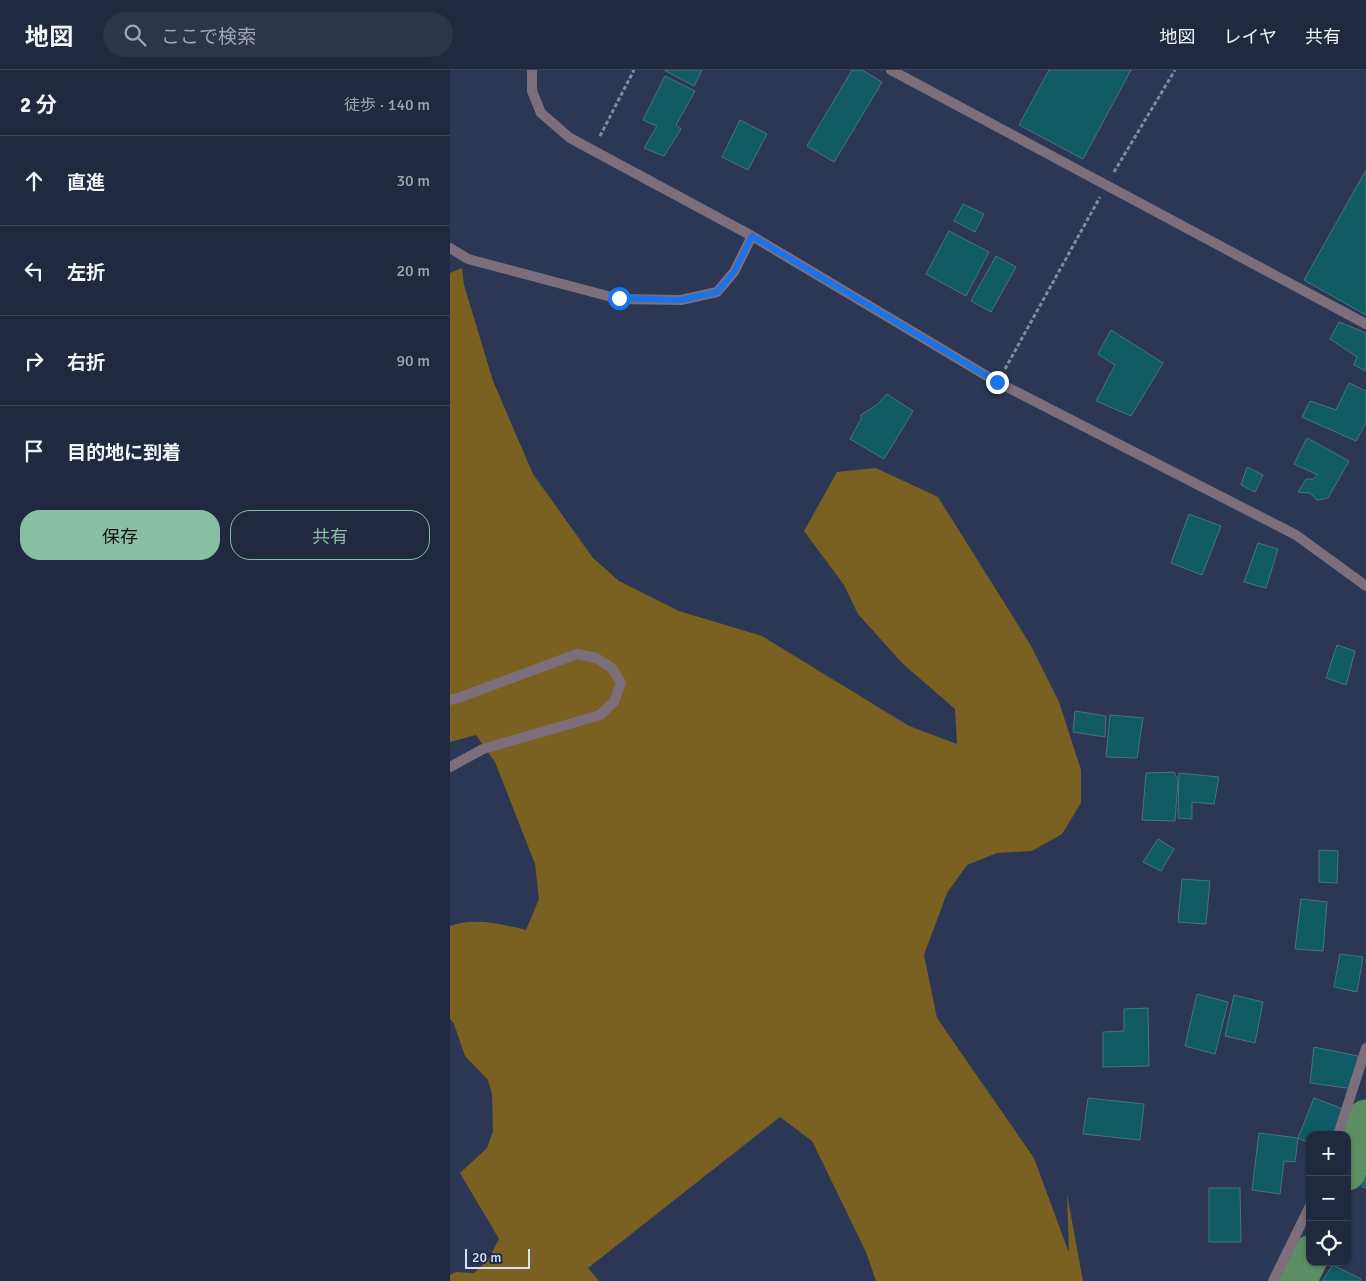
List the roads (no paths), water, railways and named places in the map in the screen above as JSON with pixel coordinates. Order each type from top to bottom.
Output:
[{"type":"street","points":[[532,70],[532,91],[540,113],[570,138],[752,236],[997,382],[1296,535],[1366,586]]},
{"type":"street","points":[[892,70],[1366,324]]},
{"type":"street","points":[[450,248],[468,259],[619,298],[681,300],[717,292],[734,272],[752,236]]},
{"type":"street","points":[[450,700],[577,654],[596,658],[612,668],[621,682],[614,702],[600,715],[483,749],[450,766]]},
{"type":"street","points":[[1339,1131],[1366,1048]]},
{"type":"street","points":[[1273,1281],[1306,1214]]},
{"type":"waterway","points":[[1351,1160],[1366,1119]]},
{"type":"waterway","points":[[1297,1281],[1306,1263]]}]
